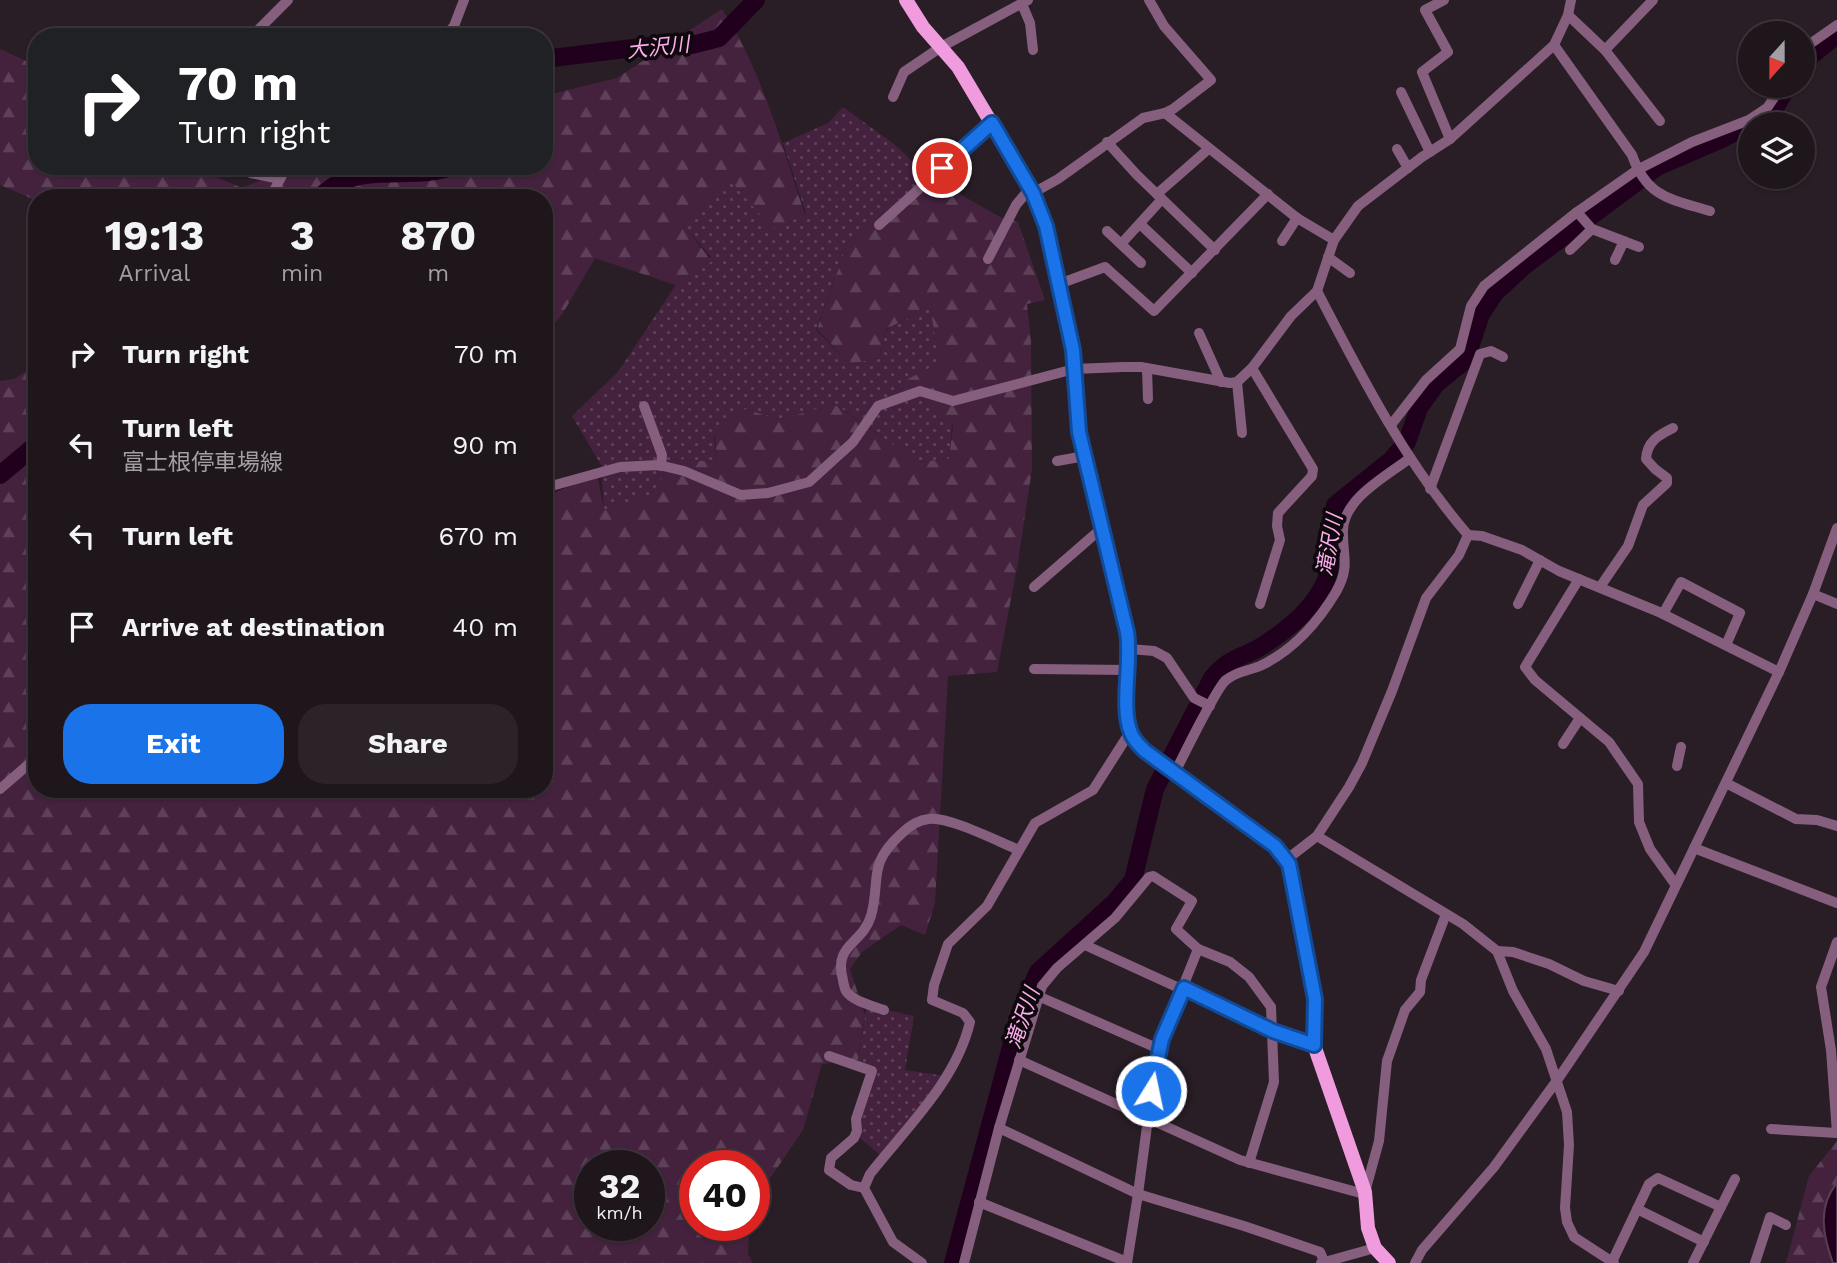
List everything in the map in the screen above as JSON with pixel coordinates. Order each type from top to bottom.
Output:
[{"type":"main road","points":[[906,0],[923,27],[958,66],[1032,190],[1046,226],[1073,350],[1076,411],[1129,649],[1130,732],[1145,751],[1275,846],[1286,860],[1296,894],[1315,999],[1314,1045],[1364,1193],[1368,1228],[1375,1248],[1389,1263]]},
{"type":"street","points":[[260,28],[288,0]]},
{"type":"street","points":[[452,28],[464,0]]},
{"type":"street","points":[[988,258],[1016,205],[1032,190],[1058,179],[1143,118],[1165,113],[1211,80],[1164,26],[1149,0]]},
{"type":"street","points":[[1444,0],[1425,10],[1448,52],[1422,72],[1450,139]]},
{"type":"street","points":[[553,486],[620,467],[661,466],[684,471],[741,495],[768,493],[809,481],[853,442],[878,406],[920,391],[953,401],[1074,369],[1123,367],[1237,382],[1252,368],[1291,316],[1317,290],[1334,240],[1358,206],[1450,139],[1554,45],[1568,15],[1571,0]]},
{"type":"street","points":[[1605,50],[1653,0]]},
{"type":"street","points":[[893,97],[904,72],[941,47],[1025,2],[1033,50]]},
{"type":"street","points":[[1568,15],[1605,50],[1660,121]]},
{"type":"street","points":[[1815,40],[1837,25]]},
{"type":"street","points":[[1554,45],[1632,155],[1637,170],[1652,189],[1676,201],[1710,211]]},
{"type":"street","points":[[1401,92],[1430,152]]},
{"type":"street","points":[[1394,430],[1426,380],[1460,349],[1471,306],[1484,286],[1577,212],[1637,170],[1692,142],[1749,120],[1768,108],[1774,98]]},
{"type":"street","points":[[1165,113],[1297,218],[1334,240]]},
{"type":"street","points":[[879,225],[992,123]]},
{"type":"street","points":[[1107,142],[1215,250]]},
{"type":"street","points":[[1397,149],[1408,168]]},
{"type":"street","points":[[1121,244],[1160,197],[1205,152]]},
{"type":"street","points":[[261,175],[280,179]]},
{"type":"street","points":[[275,189],[282,175]]},
{"type":"street","points":[[1059,284],[1105,267],[1154,311],[1268,194]]},
{"type":"street","points":[[1577,212],[1592,229],[1639,247]]},
{"type":"street","points":[[1282,241],[1297,218]]},
{"type":"street","points":[[1140,223],[1192,273]]},
{"type":"street","points":[[1570,250],[1592,229]]},
{"type":"street","points":[[1107,231],[1141,263]]},
{"type":"street","points":[[1615,260],[1623,241]]},
{"type":"street","points":[[1328,257],[1350,272]]},
{"type":"street","points":[[1317,290],[1367,388],[1430,489],[1468,535],[1482,536],[1522,550],[1579,579],[1663,614],[1779,672]]},
{"type":"street","points":[[1199,333],[1221,382]]},
{"type":"street","points":[[1430,489],[1480,354],[1491,351],[1503,357]]},
{"type":"street","points":[[1252,368],[1313,469],[1312,477],[1278,513],[1280,540],[1260,604]]},
{"type":"street","points":[[1147,369],[1148,399]]},
{"type":"street","points":[[1237,382],[1242,433]]},
{"type":"street","points":[[644,407],[662,455],[661,466]]},
{"type":"street","points":[[1600,587],[1628,546],[1643,505],[1667,483],[1667,478],[1646,459],[1647,451],[1654,438],[1674,428]]},
{"type":"street","points":[[1057,461],[1085,456]]},
{"type":"street","points":[[1174,774],[1223,682],[1241,670],[1257,667],[1275,658],[1320,616],[1337,590],[1345,571],[1343,531],[1351,506],[1359,496],[1409,456]]},
{"type":"street","points":[[1034,587],[1102,528]]},
{"type":"street","points":[[1415,1263],[1422,1250],[1494,1167],[1558,1079],[1644,952],[1779,672],[1813,594],[1837,528]]},
{"type":"street","points":[[1286,860],[1317,836],[1336,809],[1362,762],[1392,691],[1426,598],[1459,555],[1468,535]]},
{"type":"street","points":[[1518,604],[1540,560]]},
{"type":"street","points":[[1579,579],[1525,667],[1535,680],[1609,743],[1638,784],[1639,822],[1650,849],[1675,884]]},
{"type":"street","points":[[1663,614],[1681,582],[1740,613],[1726,645]]},
{"type":"street","points":[[1813,594],[1837,604]]},
{"type":"street","points":[[1129,649],[1154,651],[1167,658],[1194,698],[1210,706]]},
{"type":"street","points":[[1034,669],[1129,670]]},
{"type":"street","points":[[1563,744],[1580,718]]},
{"type":"street","points":[[864,1188],[870,1174],[947,1078],[965,1040],[970,1022],[964,1013],[932,1000],[934,985],[948,944],[987,906],[1035,822],[1093,790],[1130,732]]},
{"type":"street","points":[[1677,766],[1681,747]]},
{"type":"street","points":[[0,789],[28,765]]},
{"type":"street","points":[[1726,783],[1796,819],[1837,825]]},
{"type":"street","points":[[884,1010],[853,997],[845,990],[839,968],[841,956],[871,918],[880,858],[889,845],[910,825],[928,819],[943,818],[1019,850]]},
{"type":"street","points":[[1317,836],[1446,914],[1497,951],[1549,964],[1584,981],[1619,991]]},
{"type":"street","points":[[1694,848],[1837,903]]},
{"type":"street","points":[[964,1263],[999,1128],[1042,986],[1057,968],[1115,918],[1149,877],[1153,876],[1192,901],[1176,929],[1198,949],[1230,962],[1249,977],[1271,1007],[1274,1082],[1250,1163]]},
{"type":"street","points":[[1019,1060],[1250,1163],[1364,1193],[1379,1141],[1387,1061],[1405,1010],[1420,992],[1421,980],[1446,914]]},
{"type":"street","points":[[1770,1129],[1837,1133],[1831,1050],[1821,987],[1837,942]]},
{"type":"street","points":[[1085,945],[1273,1031],[1314,1045]]},
{"type":"street","points":[[979,1202],[1127,1263],[1159,1049],[1198,949]]},
{"type":"street","points":[[1497,951],[1513,991],[1546,1049],[1558,1079],[1568,1123],[1566,1222],[1574,1237],[1613,1262],[1649,1184],[1658,1178],[1721,1208]]},
{"type":"street","points":[[1038,996],[1159,1049]]},
{"type":"street","points":[[829,1056],[872,1071],[856,1119],[857,1132],[854,1138],[831,1158],[829,1170],[851,1185],[864,1188],[893,1242],[922,1263]]},
{"type":"street","points":[[999,1128],[1138,1194],[1320,1252],[1323,1262],[1375,1248]]},
{"type":"street","points":[[1693,1263],[1735,1179]]},
{"type":"street","points":[[1637,1209],[1704,1242]]},
{"type":"street","points":[[1755,1263],[1770,1217],[1786,1225]]},
{"type":"green space","points":[[722,9],[760,83],[805,215],[772,229],[728,177],[683,225],[712,261],[678,286],[595,258],[553,326],[553,189],[28,189],[28,197],[0,185],[0,49],[28,62],[28,175],[210,175],[242,188],[273,175],[553,175],[553,94],[617,78]]},
{"type":"green space","points":[[843,107],[894,144],[928,176],[848,242],[816,330],[850,364],[879,358],[886,330],[930,307],[940,363],[899,384],[952,424],[949,459],[918,462],[835,404],[779,420],[746,409],[714,436],[717,462],[673,459],[651,496],[604,511],[601,465],[572,416],[618,372],[677,283],[711,257],[683,225],[729,176],[772,229],[806,214],[783,143],[828,123]]},
{"type":"green space","points":[[928,176],[1000,217],[1018,222],[1045,300],[1027,304],[1031,342],[1032,469],[997,672],[948,676],[935,903],[925,935],[901,925],[862,952],[850,969],[865,1015],[858,1060],[822,1064],[803,1130],[770,1178],[770,1150],[679,1150],[679,1241],[748,1241],[748,1254],[753,1263],[0,1263],[0,381],[14,379],[28,370],[28,798],[553,798],[553,494],[597,473],[604,510],[651,496],[673,459],[717,462],[715,435],[746,409],[779,420],[834,404],[918,462],[949,459],[953,425],[898,384],[940,363],[930,308],[886,329],[879,358],[850,364],[817,329],[848,242]]},
{"type":"green space","points":[[870,1006],[914,1016],[905,1070],[946,1076],[881,1156],[859,1137],[858,1124],[872,1068],[858,1062],[866,1009]]},
{"type":"green space","points":[[1837,1141],[1837,1263],[1786,1263],[1809,1176]]},
{"type":"shaded area","points":[[1837,1183],[1837,1263],[1833,1263],[1825,1232],[1824,1212]]},
{"type":"waterway","name":"大沢川","points":[[553,58],[666,44],[692,45],[719,38],[756,0]]},
{"type":"waterway","name":"滝沢川","points":[[1815,53],[1837,35]]},
{"type":"waterway","name":"滝沢川","points":[[953,1263],[1021,1010],[1038,972],[1115,902],[1133,880],[1155,789],[1212,678],[1230,662],[1262,646],[1282,632],[1301,616],[1317,597],[1330,568],[1335,505],[1391,460],[1407,442],[1419,408],[1436,384],[1462,363],[1481,314],[1495,293],[1524,266],[1657,167],[1756,121],[1775,108],[1781,98]]},
{"type":"waterway","name":"大沢川","points":[[330,189],[338,183],[369,175]]},
{"type":"waterway","name":"大沢川","points":[[0,475],[28,452]]},
{"type":"route","points":[[942,168],[992,123],[1024,176],[1046,226],[1073,350],[1079,432],[1127,632],[1130,732],[1145,751],[1275,846],[1289,864],[1315,999],[1314,1045],[1273,1031],[1184,988],[1162,1039],[1151,1091]]}]
